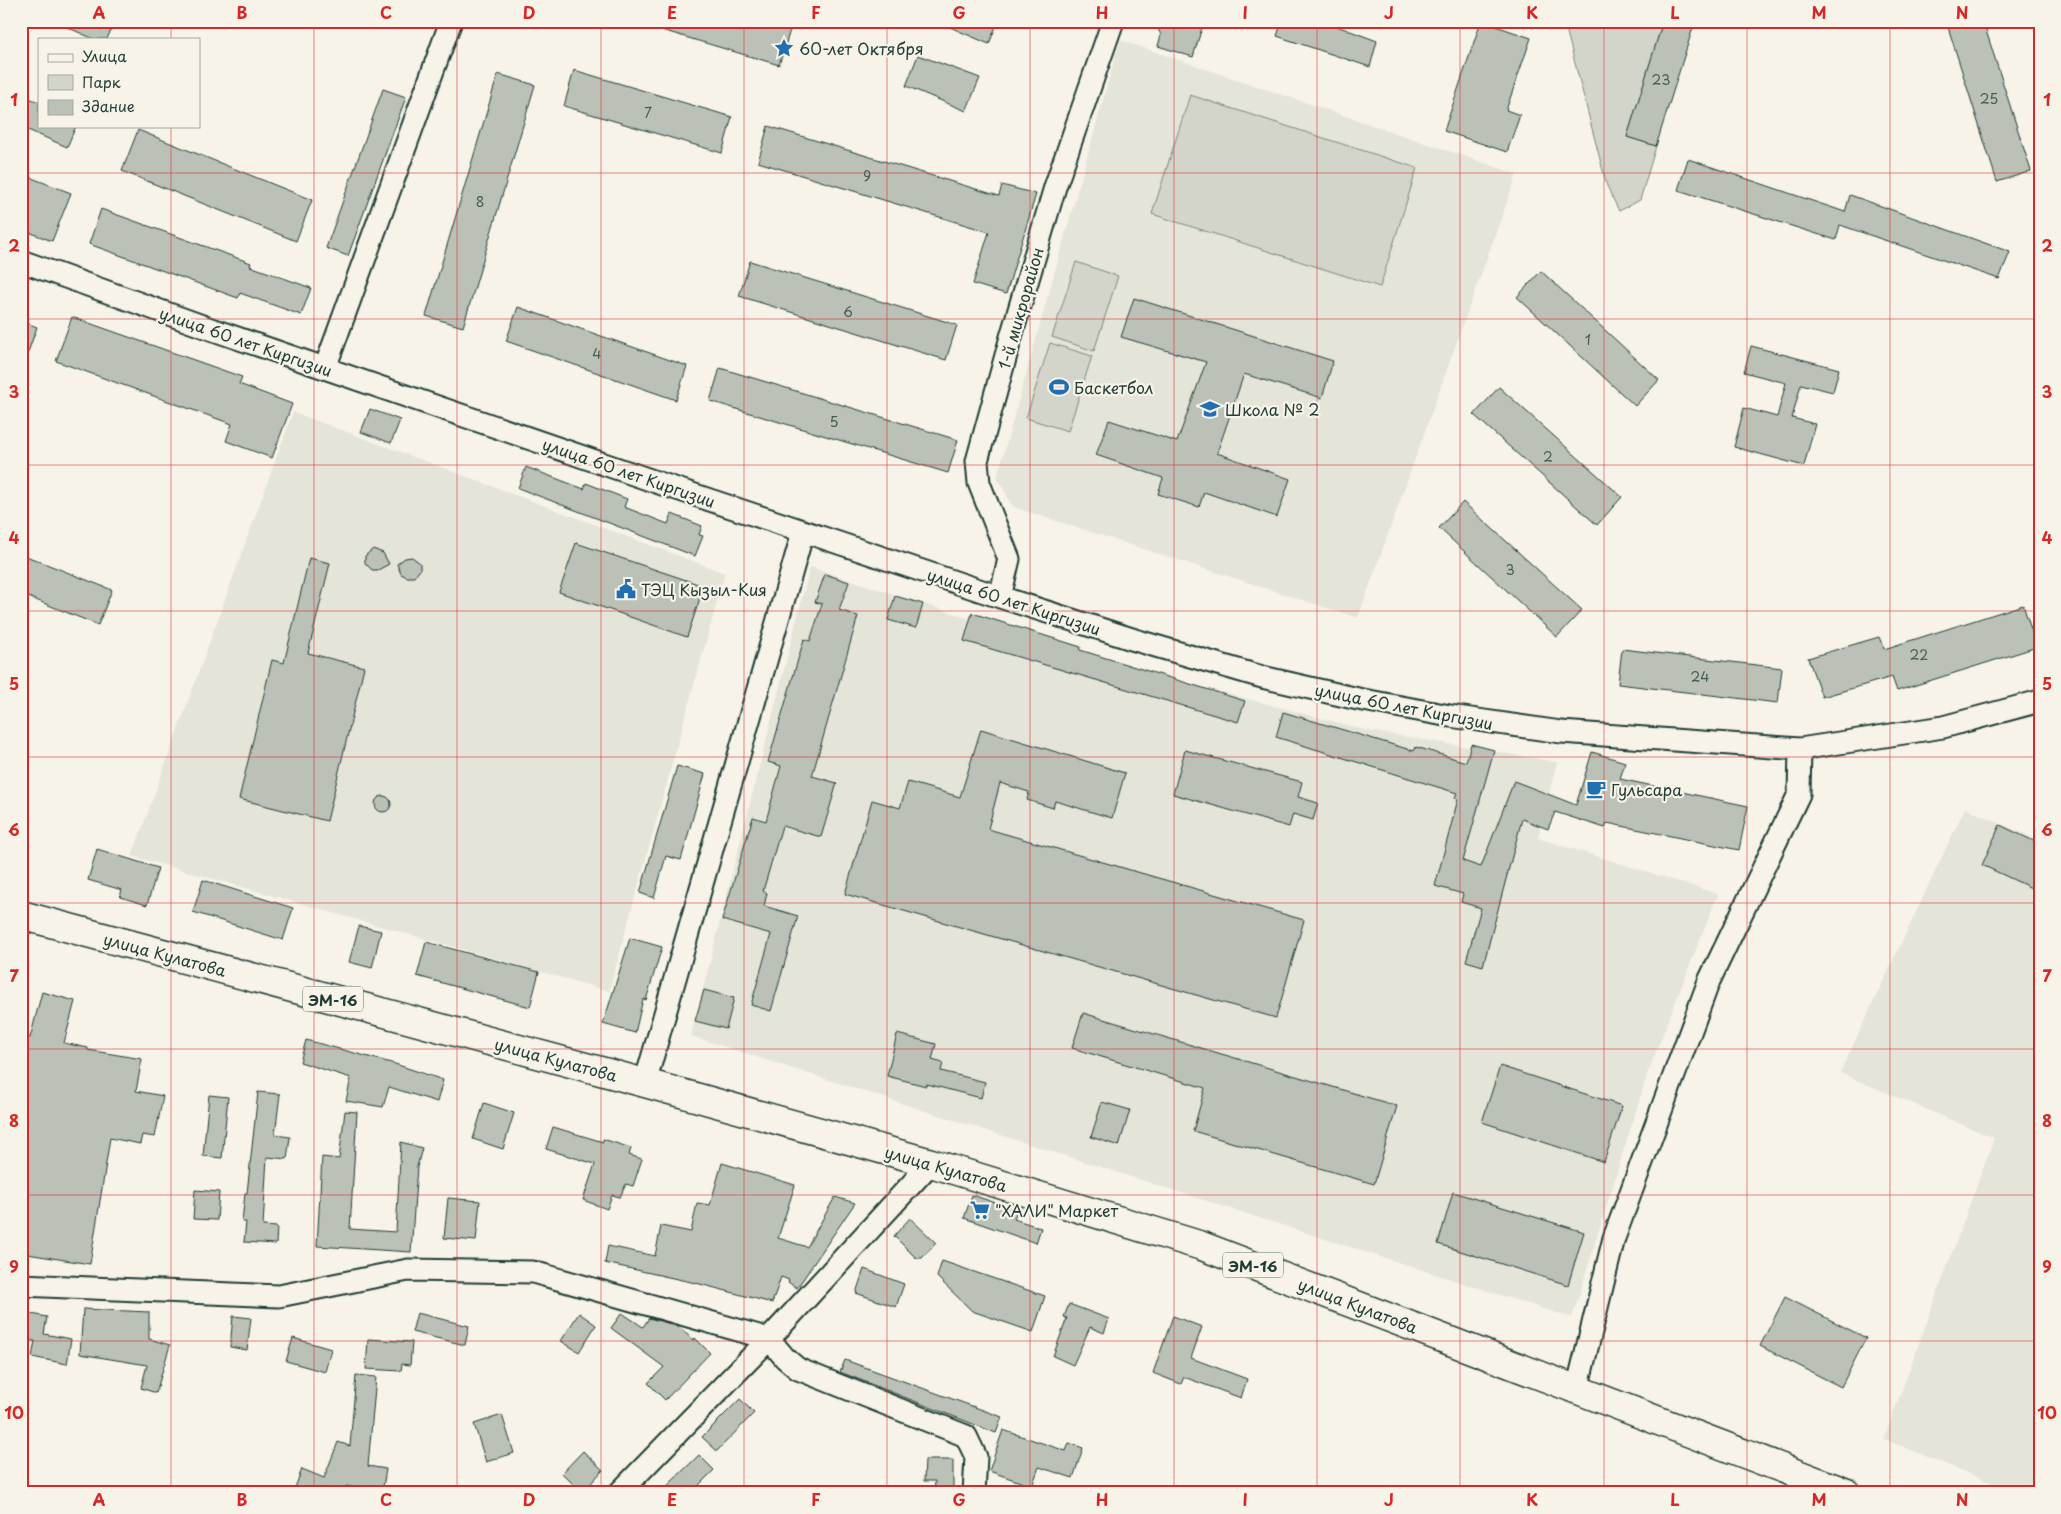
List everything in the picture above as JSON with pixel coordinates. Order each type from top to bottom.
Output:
[{"type":"highway","name":"улица Кулатова","points":[[21,916],[645,1083],[931,1163],[1202,1246],[1847,1493]]},
{"type":"street","points":[[325,368],[451,21]]},
{"type":"street","name":"1-й микрорайон","points":[[1000,597],[1009,559],[979,483],[976,472],[977,461],[1010,337],[1052,196],[1113,21]]},
{"type":"street","name":"улица 60 лет Киргизии","points":[[21,261],[325,368],[803,532],[1000,597],[1135,640],[1262,677],[1374,702],[1494,723],[1561,732],[1800,749],[1943,727],[2040,701]]},
{"type":"street","points":[[645,1083],[803,532]]},
{"type":"street","points":[[1577,1389],[1614,1238],[1709,981],[1799,794],[1800,749]]},
{"type":"street","points":[[619,1493],[769,1339],[931,1163]]},
{"type":"street","points":[[21,1285],[279,1296],[408,1270],[534,1272],[769,1339],[785,1358],[798,1369],[966,1436],[976,1457],[974,1493]]},
{"type":"shaded area","points":[[1120,40],[1517,174],[1358,618],[1013,507],[997,477]]},
{"type":"shaded area","points":[[293,412],[725,573],[609,991],[132,856]]},
{"type":"shaded area","points":[[810,567],[1088,657],[1370,731],[1557,762],[1538,838],[1718,894],[1648,1072],[1572,1318],[691,1036]]},
{"type":"shaded area","points":[[1965,808],[2040,841],[2040,1493],[2016,1493],[1884,1439],[1994,1138],[1840,1073]]},
{"type":"green space","points":[[1564,21],[1663,21],[1627,137],[1656,146],[1640,200],[1619,211],[1607,186]]},
{"type":"green space","points":[[1190,95],[1417,168],[1380,287],[1152,214]]},
{"type":"green space","name":"Баскетбол","points":[[1076,262],[1118,276],[1094,351],[1052,337]]},
{"type":"green space","name":"Баскетбол","points":[[1050,343],[1092,356],[1068,431],[1026,418]]},
{"type":"building","points":[[53,21],[115,21],[107,38],[92,38]]},
{"type":"building","points":[[645,21],[760,21],[790,30],[779,65],[645,25]]},
{"type":"building","points":[[936,21],[998,21],[989,44]]},
{"type":"building","points":[[1154,21],[1204,21],[1193,57],[1158,46],[1161,35]]},
{"type":"building","points":[[1282,21],[1339,21],[1337,26],[1377,41],[1370,67],[1277,36]]},
{"type":"building","points":[[1481,21],[1531,38],[1506,110],[1520,115],[1507,152],[1444,131]]},
{"type":"building","points":[[1663,21],[1695,21],[1656,146],[1627,137]]},
{"type":"building","points":[[1957,21],[1983,21],[2031,171],[1997,182],[1947,24]]},
{"type":"building","points":[[918,55],[980,78],[966,111],[906,86]]},
{"type":"building","points":[[574,70],[732,117],[722,153],[564,106]]},
{"type":"building","points":[[498,74],[535,85],[463,327],[426,316]]},
{"type":"building","points":[[383,89],[406,97],[348,256],[326,248]]},
{"type":"building","points":[[21,95],[38,102],[38,128],[75,128],[67,147],[21,127]]},
{"type":"building","points":[[768,126],[999,196],[1002,185],[1036,194],[1006,294],[973,284],[989,232],[758,162]]},
{"type":"building","points":[[138,130],[312,200],[296,241],[122,171]]},
{"type":"building","points":[[1688,159],[1845,212],[1850,195],[2010,252],[1999,279],[1840,225],[1836,240],[1678,190]]},
{"type":"building","points":[[21,174],[71,193],[52,241],[21,229]]},
{"type":"building","points":[[101,209],[251,263],[250,266],[311,288],[301,315],[240,293],[238,298],[89,244]]},
{"type":"building","points":[[750,261],[957,325],[946,360],[739,296]]},
{"type":"building","points":[[1541,271],[1659,380],[1635,406],[1517,297]]},
{"type":"building","name":"Школа № 2","points":[[1134,298],[1333,361],[1322,398],[1244,374],[1217,453],[1290,479],[1277,517],[1204,492],[1199,507],[1158,494],[1163,478],[1096,455],[1109,420],[1177,442],[1206,362],[1121,337]]},
{"type":"building","points":[[518,307],[687,366],[676,400],[506,341]]},
{"type":"building","points":[[72,317],[242,377],[239,384],[292,404],[272,458],[226,441],[232,424],[56,361]]},
{"type":"building","points":[[21,321],[37,327],[23,366],[21,365]]},
{"type":"building","points":[[1751,346],[1839,369],[1833,392],[1801,384],[1792,418],[1815,424],[1804,466],[1734,447],[1744,408],[1777,417],[1786,383],[1744,372]]},
{"type":"building","points":[[720,368],[958,440],[948,473],[710,401]]},
{"type":"building","points":[[1499,387],[1622,497],[1597,525],[1474,415]]},
{"type":"building","points":[[370,409],[400,420],[391,443],[361,432]]},
{"type":"building","points":[[526,467],[584,489],[586,483],[627,499],[624,507],[668,524],[672,514],[702,526],[699,535],[703,536],[695,556],[518,488]]},
{"type":"building","points":[[1463,502],[1582,610],[1557,637],[1439,528]]},
{"type":"building","points":[[576,543],[704,586],[687,637],[559,592]]},
{"type":"building","points":[[373,549],[383,553],[389,564],[378,570],[372,570],[365,563],[365,556]]},
{"type":"building","points":[[21,554],[112,590],[98,625],[21,594]]},
{"type":"building","points":[[412,557],[420,563],[420,570],[414,577],[407,577],[401,574],[397,564],[405,558]]},
{"type":"building","points":[[309,558],[330,563],[308,653],[364,667],[327,821],[239,799],[272,660],[284,663]]},
{"type":"building","points":[[825,574],[849,582],[839,610],[858,616],[812,776],[837,783],[821,837],[782,826],[763,891],[767,893],[764,906],[798,916],[771,1011],[751,1005],[771,934],[722,920],[753,817],[766,821],[781,766],[768,762],[804,639],[810,641],[822,604],[815,602]]},
{"type":"building","points":[[895,596],[923,604],[916,628],[888,620]]},
{"type":"building","points":[[2023,605],[2037,647],[1897,691],[1892,677],[1822,697],[1808,658],[1879,637],[1884,649]]},
{"type":"building","points":[[972,613],[1081,647],[1080,650],[1245,701],[1238,722],[964,641]]},
{"type":"building","points":[[1622,649],[1782,668],[1778,703],[1618,684]]},
{"type":"building","points":[[1283,712],[1414,751],[1416,747],[1466,762],[1471,744],[1494,750],[1463,861],[1481,867],[1514,781],[1576,805],[1592,752],[1625,762],[1620,779],[1748,806],[1739,850],[1607,823],[1605,828],[1555,812],[1548,829],[1522,819],[1483,966],[1466,961],[1481,908],[1461,902],[1463,894],[1435,886],[1458,799],[1455,798],[1457,793],[1276,737]]},
{"type":"building","points":[[981,729],[1125,773],[1112,818],[1055,801],[1053,808],[1027,800],[1029,792],[1000,783],[988,829],[1304,920],[1276,1018],[845,894],[872,800],[900,808],[908,782],[960,797]]},
{"type":"building","points":[[1185,750],[1302,782],[1298,797],[1318,803],[1313,820],[1293,814],[1289,827],[1173,794]]},
{"type":"building","points":[[677,766],[705,774],[681,860],[666,856],[654,898],[640,893]]},
{"type":"building","points":[[383,796],[389,798],[391,804],[389,810],[383,812],[377,810],[375,804],[377,798]]},
{"type":"building","points":[[2000,825],[2040,844],[2040,892],[1982,865]]},
{"type":"building","points":[[97,849],[158,868],[147,905],[120,897],[122,890],[88,880]]},
{"type":"building","points":[[203,880],[293,908],[283,940],[193,912]]},
{"type":"building","points":[[359,926],[381,931],[372,968],[349,962]]},
{"type":"building","points":[[630,938],[662,947],[646,1000],[643,999],[635,1033],[603,1024]]},
{"type":"building","points":[[426,942],[539,972],[530,1007],[417,976]]},
{"type":"building","points":[[704,990],[734,998],[726,1029],[695,1021]]},
{"type":"building","points":[[42,992],[75,1001],[64,1043],[88,1048],[88,1050],[142,1059],[136,1091],[163,1096],[155,1137],[142,1135],[140,1144],[110,1138],[90,1264],[21,1253],[21,1037],[30,1038]]},
{"type":"building","points":[[1083,1013],[1397,1106],[1374,1184],[1193,1131],[1205,1088],[1072,1048]]},
{"type":"building","points":[[897,1034],[936,1044],[932,1060],[943,1063],[941,1071],[985,1082],[981,1098],[887,1076]]},
{"type":"building","points":[[306,1040],[395,1064],[443,1080],[437,1102],[389,1087],[383,1107],[346,1101],[351,1078],[300,1062]]},
{"type":"building","points":[[1500,1066],[1622,1106],[1604,1162],[1482,1122]]},
{"type":"building","points":[[258,1092],[280,1094],[275,1135],[290,1137],[287,1159],[267,1157],[263,1226],[277,1227],[276,1244],[244,1242],[246,1222],[242,1222]]},
{"type":"building","points":[[209,1095],[228,1097],[222,1158],[203,1156]]},
{"type":"building","points":[[1102,1102],[1130,1110],[1119,1146],[1091,1137]]},
{"type":"building","points":[[484,1103],[514,1113],[503,1149],[473,1139]]},
{"type":"building","points":[[345,1111],[357,1112],[350,1229],[396,1232],[401,1142],[422,1148],[417,1167],[411,1252],[317,1246],[322,1157],[339,1159]]},
{"type":"building","points":[[553,1127],[631,1148],[629,1155],[642,1159],[633,1186],[626,1184],[620,1197],[612,1195],[607,1209],[583,1200],[595,1164],[546,1149]]},
{"type":"building","points":[[722,1163],[795,1185],[778,1238],[807,1247],[835,1197],[855,1203],[797,1288],[788,1282],[789,1280],[781,1277],[772,1303],[700,1284],[605,1263],[608,1246],[655,1256],[661,1226],[691,1232],[697,1203],[710,1205]]},
{"type":"building","points":[[195,1190],[219,1192],[217,1220],[193,1219]]},
{"type":"building","points":[[1453,1192],[1584,1232],[1568,1285],[1438,1244]]},
{"type":"building","points":[[972,1195],[1017,1210],[1014,1219],[1041,1228],[1036,1243],[964,1218]]},
{"type":"building","points":[[448,1198],[480,1201],[476,1241],[444,1238]]},
{"type":"building","points":[[910,1218],[936,1243],[922,1258],[916,1258],[894,1236]]},
{"type":"building","points":[[942,1261],[1045,1296],[1033,1332],[972,1311],[937,1277]]},
{"type":"building","points":[[864,1269],[904,1284],[896,1307],[856,1293]]},
{"type":"building","points":[[1785,1297],[1866,1338],[1841,1387],[1760,1346]]},
{"type":"building","points":[[1069,1304],[1109,1319],[1104,1333],[1090,1327],[1073,1365],[1053,1356],[1067,1318],[1064,1317]]},
{"type":"building","points":[[83,1309],[149,1312],[149,1339],[170,1345],[156,1393],[141,1388],[147,1365],[80,1354]]},
{"type":"building","points":[[21,1312],[47,1317],[44,1334],[71,1339],[67,1364],[32,1357],[35,1341],[21,1339]]},
{"type":"building","points":[[417,1313],[469,1326],[465,1345],[412,1332]]},
{"type":"building","points":[[579,1313],[596,1325],[579,1352],[561,1341]]},
{"type":"building","points":[[622,1313],[643,1327],[649,1318],[678,1326],[693,1340],[695,1338],[710,1353],[665,1400],[648,1383],[664,1367],[611,1328]]},
{"type":"building","points":[[233,1316],[251,1318],[247,1350],[230,1347]]},
{"type":"building","points":[[1173,1316],[1202,1327],[1191,1358],[1247,1379],[1241,1398],[1184,1377],[1181,1384],[1153,1373]]},
{"type":"building","points":[[293,1338],[331,1349],[325,1372],[286,1361]]},
{"type":"building","points":[[368,1339],[412,1342],[410,1365],[402,1364],[401,1371],[366,1369]]},
{"type":"building","points":[[845,1360],[1002,1417],[996,1433],[840,1372]]},
{"type":"building","points":[[356,1375],[376,1377],[368,1466],[386,1469],[382,1493],[346,1486],[344,1493],[327,1488],[325,1493],[293,1493],[302,1469],[324,1478],[338,1442],[350,1446]]},
{"type":"building","points":[[740,1399],[754,1413],[717,1451],[702,1437]]},
{"type":"building","points":[[502,1415],[514,1453],[486,1462],[474,1424]]},
{"type":"building","points":[[1003,1430],[1066,1451],[1069,1443],[1083,1448],[1073,1478],[1039,1467],[1032,1486],[989,1471]]},
{"type":"building","points":[[583,1451],[603,1470],[582,1493],[562,1473]]},
{"type":"building","points":[[699,1455],[714,1470],[691,1493],[660,1493]]},
{"type":"building","points":[[925,1460],[953,1460],[953,1493],[934,1493],[935,1481],[924,1481]]},
{"type":"place","name":"60-лет Октября","points":[[784,48]]},
{"type":"place","name":"Баскетбол","points":[[1059,387]]},
{"type":"place","name":"Школа № 2","points":[[1210,409]]},
{"type":"place","name":"ТЭЦ Кызыл-Кия","points":[[626,589]]},
{"type":"place","name":"Гульсара","points":[[1596,789]]},
{"type":"place","name":"\"ХАЛИ\" Маркет","points":[[980,1210]]}]
